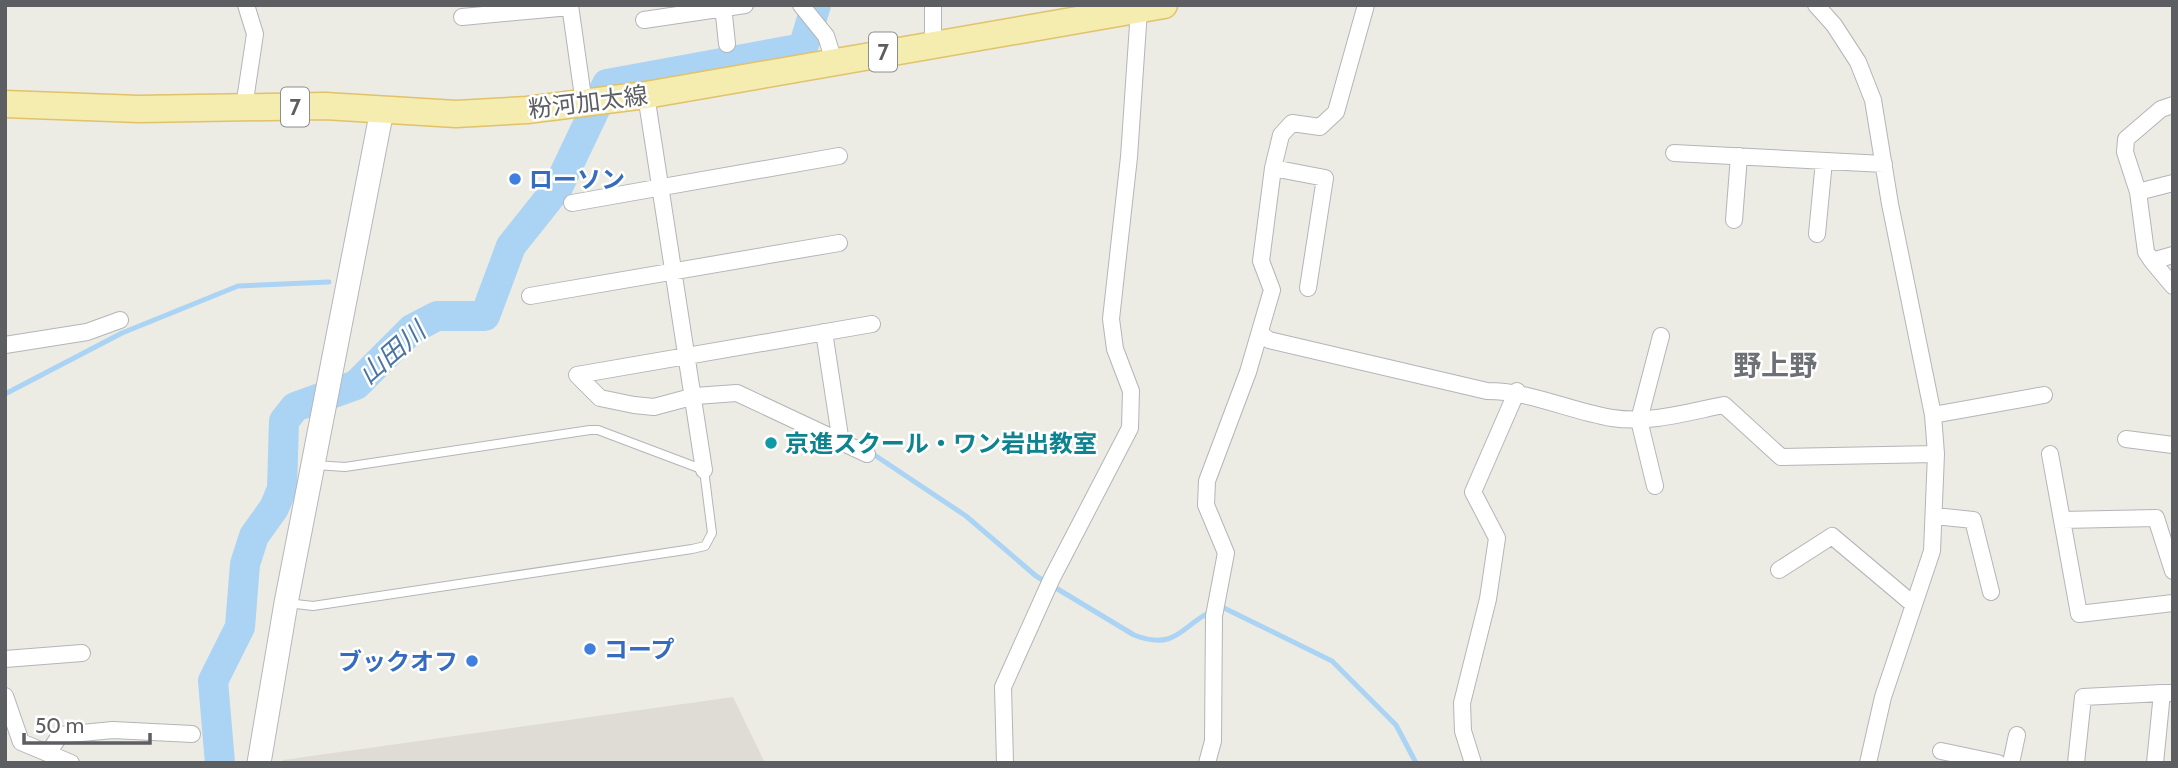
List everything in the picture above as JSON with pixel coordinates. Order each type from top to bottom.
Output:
[{"type":"main road","name":"粉河加太線","points":[[5,104],[139,109],[325,106],[456,114],[593,103],[1151,7]]},
{"type":"street","points":[[244,107],[255,34],[246,5]]},
{"type":"street","points":[[644,20],[745,5]]},
{"type":"street","points":[[802,5],[819,24],[834,61]]},
{"type":"street","points":[[933,5],[933,43]]},
{"type":"street","points":[[1207,763],[1213,741],[1214,616],[1226,553],[1206,505],[1207,481],[1260,333],[1272,289],[1261,261],[1273,168],[1281,135],[1292,123],[1320,127],[1336,112],[1366,5]]},
{"type":"street","points":[[1816,5],[1834,25],[1858,62],[1873,100],[1933,415],[1936,454],[1935,516],[1931,551],[1883,697],[1868,763]]},
{"type":"street","points":[[462,18],[570,6],[593,103]]},
{"type":"street","points":[[723,7],[727,44]]},
{"type":"street","points":[[1005,763],[1003,687],[1052,578],[1130,428],[1131,391],[1115,349],[1111,319],[1129,157],[1151,7]]},
{"type":"street","points":[[646,95],[695,396],[704,470]]},
{"type":"street","points":[[2173,105],[2161,108],[2126,139],[2125,152],[2138,192],[2146,252],[2173,286]]},
{"type":"street","points":[[259,763],[286,603],[315,466],[382,110]]},
{"type":"street","points":[[1674,153],[1884,164]]},
{"type":"street","points":[[572,203],[839,156]]},
{"type":"street","points":[[1734,220],[1739,156]]},
{"type":"street","points":[[1817,234],[1824,161]]},
{"type":"street","points":[[1273,168],[1325,178],[1308,288]]},
{"type":"street","points":[[2138,192],[2173,183]]},
{"type":"street","points":[[530,296],[839,243]]},
{"type":"street","points":[[2152,261],[2173,254]]},
{"type":"street","points":[[5,345],[87,332],[120,320]]},
{"type":"street","points":[[867,454],[737,393],[695,396],[654,407],[634,405],[600,398],[577,375],[872,324]]},
{"type":"street","points":[[824,332],[841,443]]},
{"type":"street","points":[[1260,333],[1269,340],[1487,391],[1517,391],[1570,410],[1639,420],[1724,405],[1781,457],[1936,454]]},
{"type":"street","points":[[1655,486],[1639,420],[1661,336]]},
{"type":"street","points":[[1473,763],[1463,731],[1462,703],[1488,600],[1497,538],[1473,492],[1517,391]]},
{"type":"street","points":[[1933,415],[2044,394]]},
{"type":"street","points":[[2126,439],[2173,445]]},
{"type":"street","points":[[2050,454],[2079,614],[2173,603]]},
{"type":"street","points":[[1935,516],[1973,520],[1991,592]]},
{"type":"street","points":[[2062,520],[2156,518],[2173,571]]},
{"type":"street","points":[[1779,570],[1832,536],[1914,605]]},
{"type":"street","points":[[5,659],[82,653]]},
{"type":"street","points":[[2076,763],[2082,697],[2167,693],[2155,763]]},
{"type":"street","points":[[5,696],[21,742],[71,763]]},
{"type":"street","points":[[49,752],[60,735],[113,730],[192,734]]},
{"type":"street","points":[[2011,763],[2017,735]]},
{"type":"street","points":[[1941,751],[1998,763]]},
{"type":"lane","points":[[286,603],[313,606],[699,548],[709,541],[712,533],[704,470],[598,430],[345,467],[315,466]]},
{"type":"shaded area","points":[[733,697],[765,763],[284,763],[283,760]]},
{"type":"waterway","name":"山田川","points":[[220,763],[213,681],[240,627],[245,564],[254,536],[274,508],[282,489],[284,421],[295,407],[356,385],[412,329],[437,316],[485,316],[511,246],[558,187],[607,84],[803,48],[816,5]]},
{"type":"waterway","points":[[5,394],[122,333],[238,286],[329,282]]},
{"type":"waterway","points":[[870,452],[966,516],[1036,576],[1134,635],[1150,640],[1163,640],[1182,632],[1210,612],[1224,608],[1332,661],[1396,725],[1416,763]]},
{"type":"place","name":"ローソン","points":[[515,179]]},
{"type":"place","name":"京進スクール・ワン岩出教室","points":[[771,443]]},
{"type":"place","name":"コープ","points":[[590,649]]},
{"type":"place","name":"ブックオフ","points":[[472,661]]},
{"type":"district","name":"野上野","points":[[1775,365]]}]
